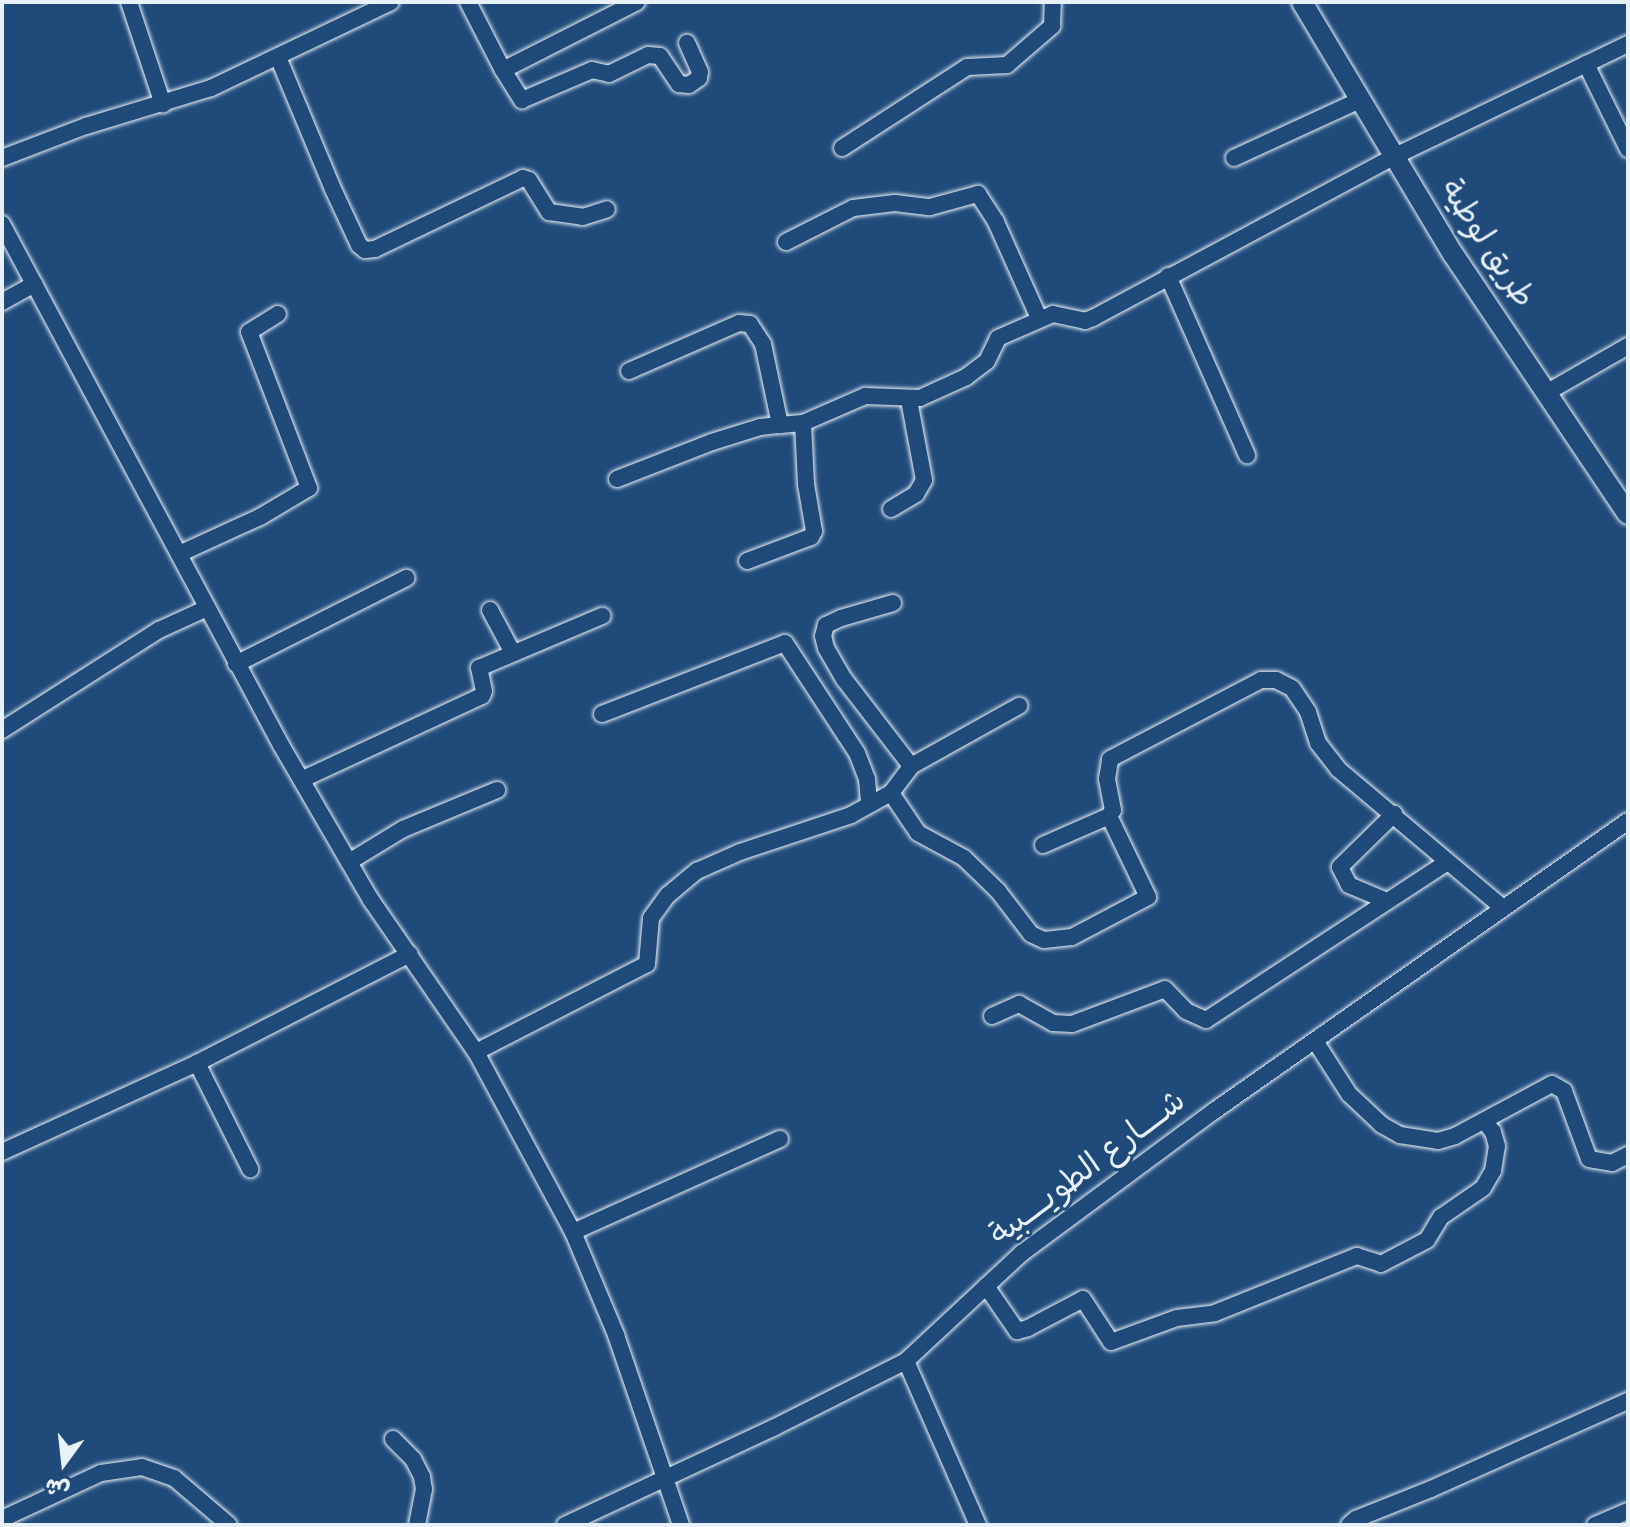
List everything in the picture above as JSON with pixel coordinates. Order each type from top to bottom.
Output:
[{"type":"main road","name":"طريق لوطية","points":[[1302,2],[1393,157],[1628,514]]},
{"type":"street","points":[[129,2],[163,104]]},
{"type":"street","points":[[2,158],[86,126],[211,88],[391,2]]},
{"type":"street","points":[[468,2],[522,100],[592,70],[609,74],[648,55],[660,56],[679,84],[689,85],[699,78],[700,72],[687,43]]},
{"type":"street","points":[[503,70],[637,2]]},
{"type":"street","points":[[842,148],[967,67],[1007,65],[1052,26],[1053,2]]},
{"type":"street","points":[[617,479],[760,427],[803,423],[865,396],[882,394],[909,400],[966,377],[987,361],[998,338],[1053,314],[1085,321],[1393,157],[1628,44]]},
{"type":"street","points":[[278,57],[332,187],[359,245],[365,250],[375,249],[523,178],[529,180],[544,209],[549,212],[583,217],[607,209]]},
{"type":"street","points":[[1586,64],[1628,149]]},
{"type":"street","points":[[1234,158],[1360,100]]},
{"type":"street","points":[[786,242],[853,208],[895,203],[930,207],[976,194],[996,222],[1039,318]]},
{"type":"street","points":[[2,224],[236,664],[371,900],[476,1052],[573,1232],[616,1335],[681,1525]]},
{"type":"street","points":[[1168,276],[1247,455]]},
{"type":"street","points":[[2,302],[34,284]]},
{"type":"street","points":[[179,554],[260,517],[309,488],[249,332],[278,314]]},
{"type":"street","points":[[629,371],[739,323],[750,324],[763,344],[780,425]]},
{"type":"street","points":[[1546,393],[1628,346]]},
{"type":"street","points":[[891,509],[916,494],[924,480],[909,400]]},
{"type":"street","points":[[747,561],[811,537],[814,531],[806,484],[803,423]]},
{"type":"street","points":[[236,664],[406,578]]},
{"type":"street","points":[[893,603],[826,625],[823,636],[826,648],[844,679],[911,766]]},
{"type":"street","points":[[2,730],[159,630],[207,608]]},
{"type":"street","points":[[490,610],[513,653]]},
{"type":"street","points":[[303,779],[482,696],[479,668],[602,616]]},
{"type":"street","points":[[602,714],[785,643],[857,753],[867,779],[869,804]]},
{"type":"street","points":[[1043,845],[1109,816],[1113,806],[1107,779],[1110,759],[1261,680],[1270,680],[1292,688],[1308,712],[1328,757],[1446,863],[1502,907]]},
{"type":"street","points":[[476,1052],[647,964],[651,918],[668,895],[697,871],[740,852],[829,825],[891,793],[911,766],[1019,706]]},
{"type":"street","points":[[349,862],[403,829],[497,790]]},
{"type":"street","points":[[891,793],[918,833],[964,858],[998,891],[1031,934],[1044,940],[1072,937],[1148,897],[1109,816]]},
{"type":"street","points":[[1387,901],[1349,885],[1341,876],[1340,867],[1394,814]]},
{"type":"street","name":"شــــارع الطويــــبية","points":[[565,1525],[906,1361],[1022,1253],[1502,907],[1628,821]]},
{"type":"street","points":[[992,1016],[1019,1004],[1053,1023],[1072,1024],[1165,989],[1186,1011],[1206,1020],[1446,863]]},
{"type":"street","points":[[2,1152],[197,1063],[410,954]]},
{"type":"street","points":[[1315,1041],[1349,1094],[1382,1125],[1400,1135],[1438,1141],[1485,1122],[1544,1085],[1557,1084],[1564,1091],[1589,1159],[1612,1163],[1628,1155]]},
{"type":"street","points":[[197,1063],[250,1169]]},
{"type":"street","points":[[986,1286],[1017,1331],[1083,1299],[1111,1342],[1177,1318],[1215,1313],[1357,1256],[1381,1264],[1427,1240],[1441,1217],[1483,1188],[1493,1171],[1497,1146],[1493,1132],[1485,1122]]},
{"type":"street","points":[[573,1232],[780,1139]]},
{"type":"street","points":[[906,1361],[978,1525]]},
{"type":"street","points":[[1349,1525],[1628,1401]]},
{"type":"street","points":[[393,1439],[413,1459],[422,1477],[424,1489],[417,1525]]},
{"type":"street","points":[[2,1519],[101,1473],[142,1467],[174,1478],[229,1525]]},
{"type":"street","points":[[1595,1525],[1628,1511]]}]
